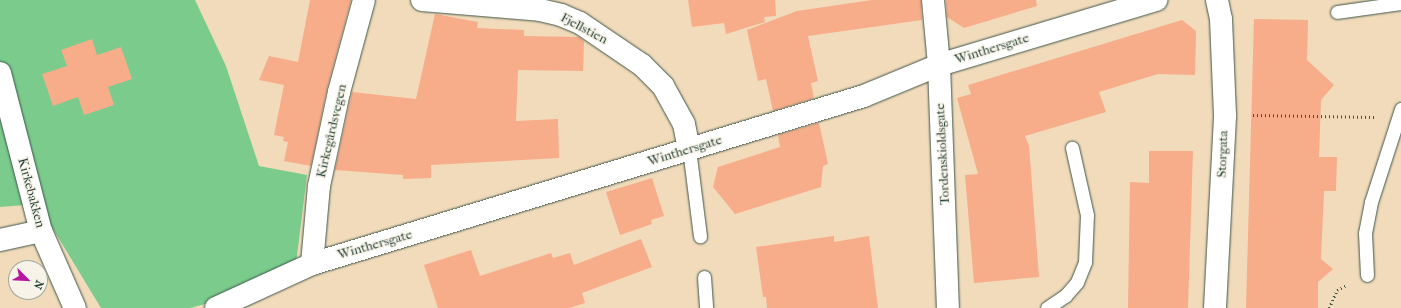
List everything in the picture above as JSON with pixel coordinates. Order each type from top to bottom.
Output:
[{"type":"street","name":"Kirkegårdsvegen","points":[[312,264],[319,186],[340,92],[364,0]]},
{"type":"street","name":"Fjellstien","points":[[422,0],[540,10],[561,15],[580,23],[642,65],[663,86],[684,124],[689,149]]},
{"type":"street","name":"Tordenskioldsgate","points":[[933,0],[939,65],[948,308]]},
{"type":"street","name":"Winthersgate","points":[[216,308],[312,264],[864,96],[939,65],[1156,0]]},
{"type":"street","name":"Storgata","points":[[1215,308],[1225,115],[1221,19],[1217,0]]},
{"type":"street","name":"Kirkebakken","points":[[0,73],[41,231],[75,308]]},
{"type":"street","points":[[0,240],[41,231]]},
{"type":"lane","points":[[1337,12],[1401,4]]},
{"type":"lane","points":[[1367,275],[1365,233],[1371,202],[1401,109]]},
{"type":"lane","points":[[1047,308],[1065,296],[1077,282],[1085,262],[1087,214],[1072,148]]},
{"type":"lane","points":[[689,149],[700,236]]},
{"type":"lane","points":[[704,277],[706,308]]},
{"type":"path","points":[[1225,115],[1379,117],[1394,133]]},
{"type":"path","points":[[1329,308],[1337,290],[1367,275]]},
{"type":"green space","points":[[0,0],[195,0],[226,66],[259,166],[307,175],[294,280],[190,308],[101,308],[38,204],[0,207]]},
{"type":"building","points":[[310,0],[351,0],[327,89],[311,166],[284,161],[288,142],[283,141],[284,137],[274,135],[284,85],[259,80],[269,56],[298,62]]},
{"type":"building","points":[[688,0],[775,0],[776,16],[764,17],[765,22],[726,34],[724,23],[692,27]]},
{"type":"building","points":[[872,0],[921,0],[922,20],[808,36],[818,81],[811,83],[814,98],[773,111],[766,79],[758,81],[747,30],[797,11]]},
{"type":"building","points":[[946,0],[1036,0],[1037,6],[964,28],[947,17]]},
{"type":"building","points":[[435,14],[478,22],[477,28],[524,30],[524,36],[579,37],[584,41],[583,71],[518,70],[516,121],[558,119],[559,158],[431,165],[431,178],[403,179],[403,175],[335,170],[352,92],[416,99]]},
{"type":"building","points":[[1254,19],[1308,20],[1307,60],[1334,85],[1321,100],[1319,157],[1337,157],[1336,191],[1324,191],[1321,259],[1333,269],[1318,282],[1318,308],[1246,308]]},
{"type":"building","points":[[1182,20],[1196,31],[1195,75],[1158,74],[1099,92],[1106,112],[1025,136],[1029,146],[1039,277],[974,283],[965,175],[978,174],[957,98],[971,94],[968,85]]},
{"type":"building","points":[[92,39],[97,55],[121,47],[132,79],[108,87],[114,105],[84,115],[78,97],[53,106],[42,74],[67,66],[61,50]]},
{"type":"building","points":[[819,123],[828,164],[823,166],[821,187],[735,214],[713,187],[718,167],[780,147],[778,135]]},
{"type":"building","points":[[1149,151],[1193,151],[1188,308],[1128,308],[1130,182],[1149,183]]},
{"type":"building","points":[[652,178],[664,216],[651,220],[652,224],[620,235],[606,192]]},
{"type":"building","points":[[834,236],[834,242],[869,236],[878,308],[767,308],[766,297],[763,297],[756,247]]},
{"type":"building","points":[[641,239],[652,267],[582,293],[585,303],[569,308],[438,308],[424,265],[471,250],[480,276],[551,253],[553,258],[570,253],[574,265]]}]
